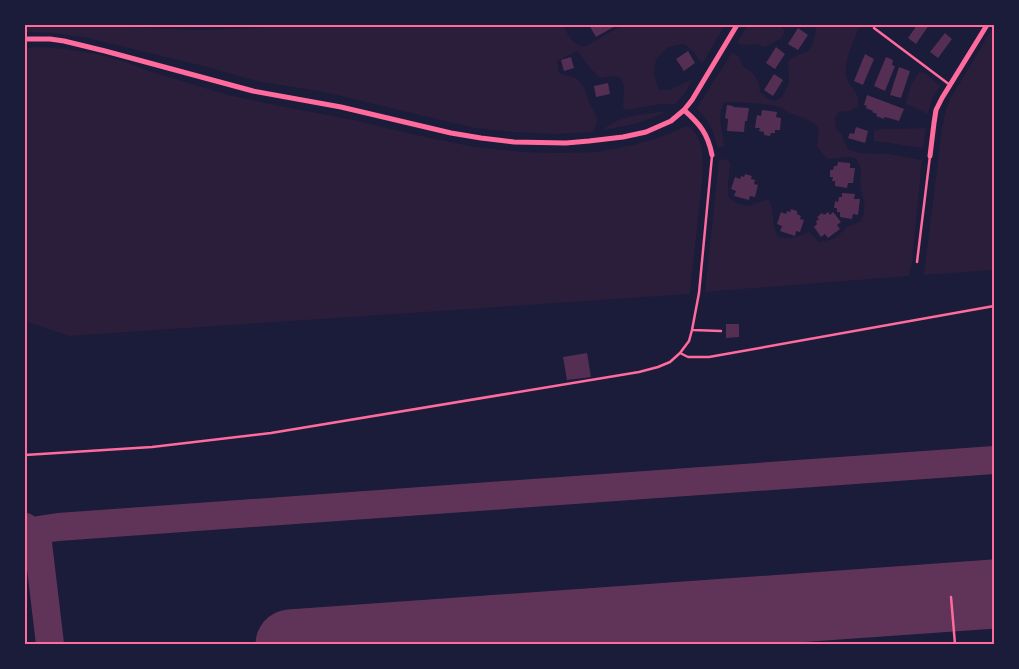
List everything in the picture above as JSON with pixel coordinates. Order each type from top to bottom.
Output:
[{"type":"street","points":[[25,40],[50,39],[72,43],[253,91],[340,107],[451,133],[514,142],[566,143],[622,137],[646,132],[671,121],[684,110],[737,25]]},
{"type":"street","points":[[930,156],[936,110],[987,25]]},
{"type":"street","points":[[684,110],[704,132],[710,143],[712,155]]},
{"type":"lane","points":[[874,28],[950,85]]},
{"type":"lane","points":[[25,455],[152,447],[270,433],[639,372],[670,362],[689,341],[692,330],[699,293],[712,155]]},
{"type":"lane","points":[[917,262],[930,156]]},
{"type":"lane","points":[[680,353],[688,357],[709,357],[994,306]]},
{"type":"lane","points":[[692,330],[721,331]]},
{"type":"lane","points":[[951,597],[954,644]]},
{"type":"shaded area","points":[[25,25],[200,30],[291,25],[563,25],[573,41],[584,47],[623,25],[725,25],[702,64],[693,51],[684,44],[668,47],[656,59],[654,75],[659,90],[669,90],[693,79],[675,104],[625,110],[623,106],[624,86],[620,77],[600,78],[577,51],[557,61],[559,73],[576,78],[584,87],[598,120],[593,132],[555,134],[474,128],[324,92],[256,81],[83,37],[25,32]]},
{"type":"shaded area","points":[[748,25],[780,25],[785,31],[782,38],[765,47],[757,44],[742,45],[737,43]]},
{"type":"shaded area","points":[[815,25],[861,25],[851,48],[846,67],[847,79],[858,97],[858,107],[849,111],[839,112],[835,118],[836,128],[848,149],[859,153],[889,154],[922,160],[909,276],[705,292],[719,160],[726,159],[730,163],[729,198],[746,206],[769,200],[774,228],[778,237],[790,238],[809,232],[819,242],[833,239],[847,227],[861,221],[864,205],[860,184],[860,167],[855,158],[827,159],[817,146],[819,129],[813,123],[775,106],[725,102],[720,117],[724,146],[718,148],[708,122],[697,108],[732,52],[739,57],[743,66],[754,74],[760,92],[768,99],[774,101],[782,97],[789,83],[788,62],[791,58],[808,51],[813,44]]},
{"type":"shaded area","points":[[994,26],[994,270],[924,275],[942,128],[946,110],[950,99]]},
{"type":"shaded area","points":[[39,47],[97,54],[228,95],[475,147],[524,152],[596,152],[661,137],[687,126],[696,134],[699,140],[703,166],[690,294],[69,336],[25,321],[25,48]]},
{"type":"shaded area","points":[[919,72],[925,73],[940,86],[932,98],[928,114],[906,104],[910,87]]},
{"type":"shaded area","points":[[665,112],[635,124],[603,130],[622,119]]},
{"type":"shaded area","points":[[926,128],[923,148],[874,141],[874,131],[880,129]]},
{"type":"building","points":[[589,25],[617,25],[596,37]]},
{"type":"building","points":[[917,25],[929,25],[916,44],[908,38]]},
{"type":"building","points":[[798,28],[808,35],[798,50],[788,44]]},
{"type":"building","points":[[945,33],[952,39],[938,58],[930,52]]},
{"type":"building","points":[[776,47],[785,54],[775,69],[766,63]]},
{"type":"building","points":[[688,51],[695,63],[684,71],[676,59]]},
{"type":"building","points":[[865,54],[874,59],[863,85],[854,81]]},
{"type":"building","points":[[571,57],[574,68],[564,71],[561,60]]},
{"type":"building","points":[[886,57],[893,60],[892,65],[895,66],[885,91],[874,86]]},
{"type":"building","points":[[899,67],[910,71],[901,98],[890,95]]},
{"type":"building","points":[[774,74],[783,80],[773,96],[764,90]]},
{"type":"building","points":[[608,83],[610,94],[596,97],[594,86]]},
{"type":"building","points":[[867,95],[904,109],[899,121],[876,116],[877,114],[866,108],[867,106],[864,105]]},
{"type":"building","points":[[727,105],[749,108],[744,132],[727,131],[728,119],[725,118]]},
{"type":"building","points":[[762,110],[777,112],[776,117],[781,118],[780,130],[775,130],[775,133],[771,133],[770,136],[764,135],[764,132],[759,131],[760,128],[755,128],[757,115],[761,116]]},
{"type":"building","points":[[856,127],[868,131],[865,143],[848,138],[850,133],[854,134]]},
{"type":"building","points":[[838,162],[850,163],[850,168],[855,168],[853,183],[848,183],[847,188],[835,186],[835,181],[832,181],[833,177],[830,177],[830,170],[837,166]]},
{"type":"building","points":[[745,174],[752,176],[751,179],[755,180],[754,184],[758,185],[755,197],[750,196],[749,200],[734,196],[736,191],[731,189],[735,177],[740,179]]},
{"type":"building","points":[[842,193],[855,194],[854,199],[860,199],[858,215],[853,214],[852,219],[840,217],[840,212],[837,212],[837,208],[834,208],[835,201],[838,202],[839,197],[842,197]]},
{"type":"building","points":[[791,209],[797,211],[797,214],[801,216],[800,219],[804,220],[800,232],[796,231],[795,236],[780,231],[782,226],[777,224],[781,212],[786,214]]},
{"type":"building","points":[[828,212],[830,215],[833,212],[841,222],[837,225],[840,229],[828,238],[825,234],[821,237],[814,227],[819,219],[817,217],[822,213],[824,215]]},
{"type":"building","points":[[726,324],[739,324],[739,337],[726,338]]},
{"type":"building","points":[[587,353],[591,377],[567,380],[563,357]]},
{"type":"taxiway","points":[[25,532],[58,527],[994,460]]},
{"type":"taxiway","points":[[25,527],[38,543],[50,644]]},
{"type":"runway","points":[[290,644],[994,594]]}]
